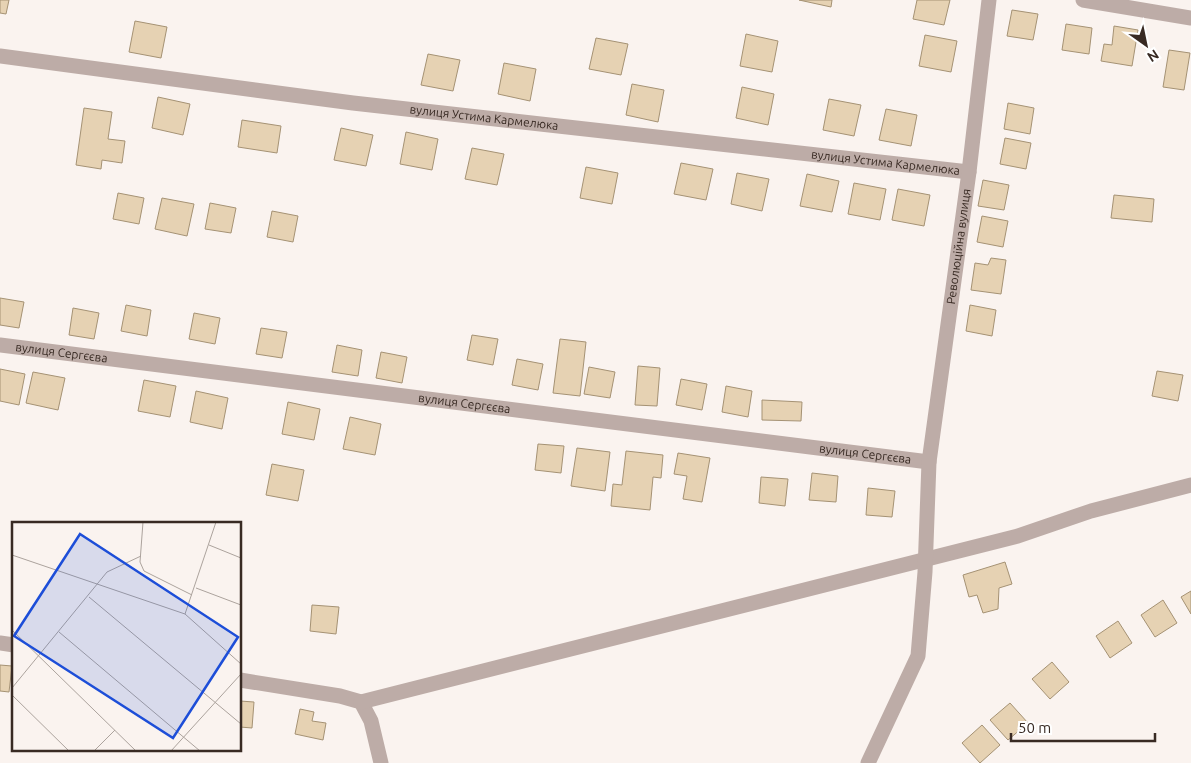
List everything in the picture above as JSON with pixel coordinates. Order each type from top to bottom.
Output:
[{"type":"street","name":"Революційна вулиця","points":[[868,763],[918,656],[925,560],[929,462],[969,172],[989,0]]},
{"type":"street","points":[[1083,0],[1191,18]]},
{"type":"street","name":"вулиця Устима Кармелюка","points":[[0,56],[353,103],[969,172]]},
{"type":"street","name":"вулиця Сергєєва","points":[[0,345],[929,462]]},
{"type":"street","points":[[241,680],[340,696],[361,702],[1018,536],[1091,510],[1191,485]]},
{"type":"street","points":[[361,702],[371,721],[381,763]]},
{"type":"building","points":[[0,0],[9,0],[6,14],[0,13]]},
{"type":"building","points":[[799,0],[832,0],[831,7]]},
{"type":"building","points":[[917,0],[950,0],[944,25],[913,19]]},
{"type":"building","points":[[1012,10],[1038,14],[1033,40],[1007,36]]},
{"type":"building","points":[[135,21],[167,27],[161,58],[129,52]]},
{"type":"building","points":[[1066,24],[1092,28],[1089,54],[1062,50]]},
{"type":"building","points":[[1114,26],[1138,30],[1132,66],[1101,61],[1104,44],[1112,45]]},
{"type":"building","points":[[746,34],[778,41],[772,72],[740,66]]},
{"type":"building","points":[[925,35],[957,41],[951,72],[919,66]]},
{"type":"building","points":[[596,38],[628,44],[621,75],[589,69]]},
{"type":"building","points":[[1169,50],[1190,53],[1184,90],[1163,87]]},
{"type":"building","points":[[428,54],[460,60],[453,91],[421,85]]},
{"type":"building","points":[[504,63],[536,69],[530,101],[498,94]]},
{"type":"building","points":[[632,84],[664,90],[658,122],[626,115]]},
{"type":"building","points":[[742,87],[774,94],[768,125],[736,118]]},
{"type":"building","points":[[158,97],[190,104],[183,135],[152,128]]},
{"type":"building","points":[[829,99],[861,105],[854,136],[823,130]]},
{"type":"building","points":[[1008,103],[1034,108],[1030,134],[1004,129]]},
{"type":"building","points":[[84,108],[112,112],[108,139],[125,141],[122,163],[102,160],[101,169],[76,165]]},
{"type":"building","points":[[886,109],[917,115],[911,146],[879,140]]},
{"type":"building","points":[[242,120],[281,126],[277,153],[238,147]]},
{"type":"building","points":[[341,128],[373,135],[366,166],[334,160]]},
{"type":"building","points":[[406,132],[438,139],[432,170],[400,164]]},
{"type":"building","points":[[1005,138],[1031,143],[1026,169],[1000,164]]},
{"type":"building","points":[[472,148],[504,154],[497,185],[465,179]]},
{"type":"building","points":[[681,163],[713,169],[706,200],[674,194]]},
{"type":"building","points":[[586,167],[618,173],[612,204],[580,198]]},
{"type":"building","points":[[737,173],[769,179],[762,211],[731,204]]},
{"type":"building","points":[[807,174],[839,181],[832,212],[800,206]]},
{"type":"building","points":[[983,180],[1009,185],[1004,210],[978,206]]},
{"type":"building","points":[[854,183],[886,189],[880,220],[848,214]]},
{"type":"building","points":[[898,189],[930,195],[924,226],[892,220]]},
{"type":"building","points":[[118,193],[144,198],[139,224],[113,219]]},
{"type":"building","points":[[1114,195],[1154,199],[1152,222],[1111,218]]},
{"type":"building","points":[[162,198],[194,204],[187,236],[155,229]]},
{"type":"building","points":[[210,203],[236,208],[231,233],[205,229]]},
{"type":"building","points":[[272,211],[298,216],[293,242],[267,237]]},
{"type":"building","points":[[982,216],[1008,221],[1003,247],[977,242]]},
{"type":"building","points":[[991,258],[1006,260],[1001,294],[971,290],[975,263],[988,265]]},
{"type":"building","points":[[0,298],[24,302],[19,328],[0,325]]},
{"type":"building","points":[[126,305],[151,310],[147,336],[121,331]]},
{"type":"building","points":[[970,305],[996,310],[992,336],[966,331]]},
{"type":"building","points":[[73,308],[99,313],[94,339],[69,335]]},
{"type":"building","points":[[194,313],[220,318],[215,344],[189,339]]},
{"type":"building","points":[[261,328],[287,332],[282,358],[256,354]]},
{"type":"building","points":[[472,335],[498,339],[493,365],[467,360]]},
{"type":"building","points":[[560,339],[586,342],[580,396],[553,393]]},
{"type":"building","points":[[337,345],[362,350],[358,376],[332,372]]},
{"type":"building","points":[[381,352],[407,357],[402,383],[376,378]]},
{"type":"building","points":[[517,359],[543,364],[538,390],[512,385]]},
{"type":"building","points":[[638,366],[660,368],[657,406],[635,405]]},
{"type":"building","points":[[589,367],[615,372],[610,398],[584,394]]},
{"type":"building","points":[[0,369],[25,374],[19,405],[0,401]]},
{"type":"building","points":[[1157,371],[1183,375],[1178,401],[1152,396]]},
{"type":"building","points":[[33,372],[65,378],[58,410],[26,403]]},
{"type":"building","points":[[681,379],[707,384],[702,410],[676,405]]},
{"type":"building","points":[[144,380],[176,386],[170,417],[138,411]]},
{"type":"building","points":[[726,386],[752,391],[748,417],[722,412]]},
{"type":"building","points":[[196,391],[228,398],[222,429],[190,422]]},
{"type":"building","points":[[762,400],[802,402],[801,421],[762,420]]},
{"type":"building","points":[[288,402],[320,409],[314,440],[282,434]]},
{"type":"building","points":[[350,417],[381,424],[375,455],[343,449]]},
{"type":"building","points":[[538,444],[564,446],[561,473],[535,470]]},
{"type":"building","points":[[577,448],[610,452],[605,491],[571,486]]},
{"type":"building","points":[[626,451],[663,455],[661,478],[653,477],[650,510],[611,506],[613,484],[622,485]]},
{"type":"building","points":[[678,453],[710,458],[702,502],[683,499],[687,476],[674,474]]},
{"type":"building","points":[[272,464],[304,470],[298,501],[266,495]]},
{"type":"building","points":[[812,473],[838,476],[836,502],[809,500]]},
{"type":"building","points":[[761,477],[788,479],[785,506],[759,503]]},
{"type":"building","points":[[868,488],[895,491],[892,517],[866,515]]},
{"type":"building","points":[[1005,562],[1012,584],[999,588],[998,609],[983,613],[977,595],[969,597],[963,575]]},
{"type":"building","points":[[1191,591],[1191,614],[1181,597]]},
{"type":"building","points":[[1163,600],[1177,623],[1155,637],[1141,615]]},
{"type":"building","points":[[312,605],[339,607],[336,634],[310,631]]},
{"type":"building","points":[[1118,621],[1132,643],[1110,658],[1096,636]]},
{"type":"building","points":[[1052,662],[1069,682],[1050,699],[1032,679]]},
{"type":"building","points":[[0,665],[12,666],[9,692],[0,691]]},
{"type":"building","points":[[241,701],[254,702],[252,728],[241,727]]},
{"type":"building","points":[[1010,703],[1028,723],[1008,740],[990,720]]},
{"type":"building","points":[[300,709],[314,712],[312,721],[326,723],[323,740],[295,734]]},
{"type":"building","points":[[982,725],[1000,745],[980,763],[962,743]]}]
